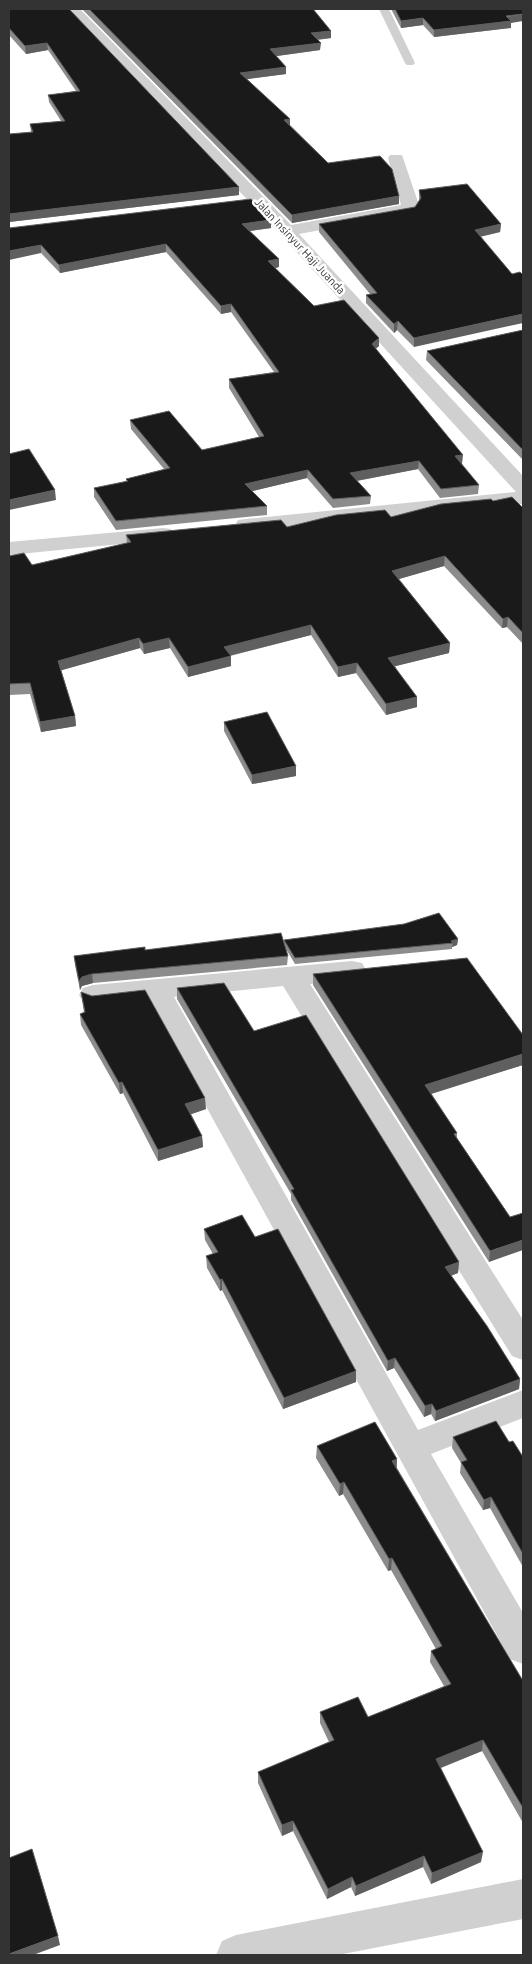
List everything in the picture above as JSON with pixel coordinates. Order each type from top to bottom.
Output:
[{"type":"street","name":"Jalan Insinyur Haji Juanda","points":[[72,9],[257,199],[523,488]]},
{"type":"street","points":[[287,231],[408,210],[410,206],[396,158]]},
{"type":"street","points":[[238,202],[257,199]]},
{"type":"street","points":[[403,357],[421,353]]},
{"type":"street","points":[[226,527],[523,498]]},
{"type":"street","points":[[9,549],[187,531]]},
{"type":"street","points":[[93,995],[380,967]]},
{"type":"street","points":[[291,976],[523,1347]]},
{"type":"street","points":[[156,990],[410,1448],[523,1647]]},
{"type":"street","points":[[410,1448],[523,1404]]},
{"type":"street","points":[[236,1955],[523,1899]]},
{"type":"lane","points":[[384,9],[410,63]]},
{"type":"building","points":[[9,9],[69,9],[239,187],[9,214],[9,134],[33,132],[30,124],[65,121],[48,95],[80,91],[47,43],[25,46],[9,28]]},
{"type":"building","points":[[89,9],[313,9],[331,31],[311,33],[321,43],[270,49],[286,67],[240,73],[290,119],[284,120],[328,163],[380,156],[392,169],[399,196],[292,215]]},
{"type":"building","points":[[395,9],[523,9],[523,14],[506,16],[511,21],[434,30],[423,18],[401,21]]},
{"type":"building","points":[[467,184],[501,224],[475,230],[512,274],[520,272],[523,275],[523,314],[414,338],[398,321],[394,324],[366,295],[377,293],[319,224],[415,207],[421,198],[419,190]]},
{"type":"building","points":[[251,199],[271,220],[242,224],[279,259],[268,261],[314,306],[344,300],[379,338],[372,344],[463,455],[455,456],[479,485],[441,489],[419,461],[350,473],[371,496],[333,499],[308,470],[245,484],[267,506],[116,521],[94,488],[128,481],[126,479],[170,468],[130,420],[169,411],[202,450],[264,436],[229,379],[279,372],[231,304],[221,306],[166,244],[59,265],[41,245],[9,251],[9,228]]},
{"type":"building","points":[[523,330],[523,450],[427,351]]},
{"type":"building","points":[[29,449],[55,490],[9,500],[9,454]]},
{"type":"building","points":[[512,497],[523,508],[523,633],[508,617],[503,619],[445,556],[392,571],[450,643],[388,658],[417,697],[386,704],[357,663],[338,667],[311,625],[224,647],[231,656],[188,667],[169,638],[143,644],[139,638],[58,661],[75,716],[40,722],[30,683],[9,684],[9,556],[24,553],[32,565],[131,542],[126,535],[281,520],[287,527],[336,515],[385,510],[391,517],[441,504],[491,499],[493,501]]},
{"type":"building","points":[[267,712],[296,766],[252,775],[224,722]]},
{"type":"building","points":[[439,913],[458,939],[451,941],[453,943],[295,958],[284,940],[404,924]]},
{"type":"building","points":[[281,933],[288,956],[92,974],[82,977],[79,981],[74,956],[145,947],[145,950]]},
{"type":"building","points":[[467,958],[523,1035],[523,1054],[425,1085],[457,1133],[454,1134],[510,1217],[523,1213],[523,1240],[490,1251],[313,974]]},
{"type":"building","points":[[224,983],[254,1031],[306,1015],[459,1262],[445,1267],[487,1326],[520,1379],[436,1411],[432,1404],[425,1406],[395,1358],[388,1361],[291,1190],[294,1189],[177,988]]},
{"type":"building","points":[[145,990],[205,1098],[185,1104],[202,1136],[158,1150],[122,1082],[119,1083],[80,1014],[85,1012],[81,992],[92,996]]},
{"type":"building","points":[[242,1215],[255,1237],[278,1229],[356,1371],[284,1398],[222,1279],[220,1280],[206,1256],[218,1252],[204,1229]]},
{"type":"building","points":[[496,1421],[509,1442],[513,1441],[523,1457],[523,1554],[491,1497],[484,1500],[461,1462],[467,1460],[453,1437]]},
{"type":"building","points":[[375,1422],[397,1459],[392,1461],[523,1681],[523,1808],[483,1740],[436,1759],[483,1852],[432,1873],[424,1856],[356,1886],[352,1877],[328,1889],[293,1821],[282,1825],[258,1772],[334,1740],[320,1712],[358,1697],[368,1717],[451,1684],[431,1651],[442,1646],[392,1558],[389,1559],[344,1482],[340,1484],[317,1446]]},
{"type":"building","points":[[32,1849],[58,1936],[9,1954],[9,1858]]}]
